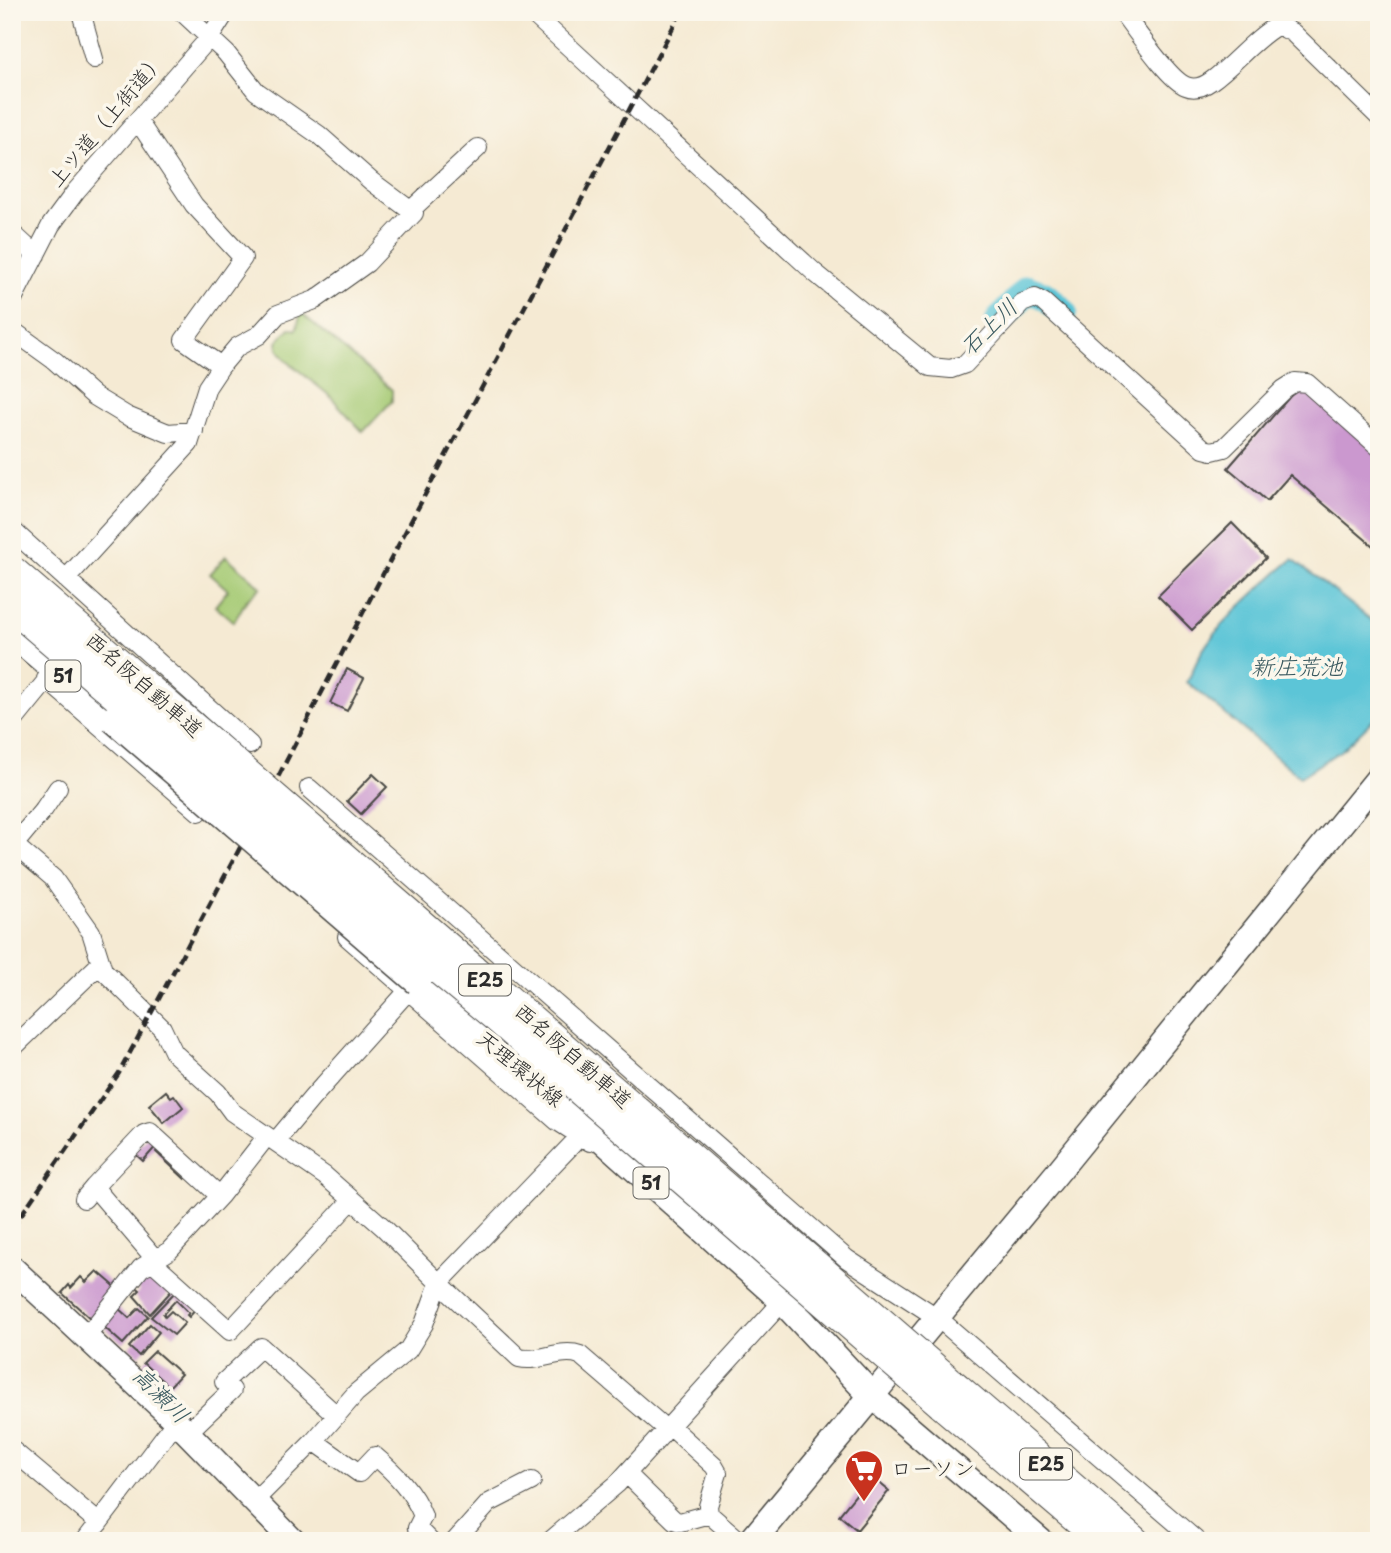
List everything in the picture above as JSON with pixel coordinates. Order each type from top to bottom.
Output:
[{"type":"highway","name":"西名阪自動車道","points":[[12,571],[950,1396],[1103,1541]]},
{"type":"highway","name":"西名阪自動車道","points":[[12,606],[343,890],[950,1396],[1134,1541]]},
{"type":"main road","name":"天理環状線","points":[[12,633],[113,719],[413,987],[585,1132],[633,1166],[783,1301],[872,1396]]},
{"type":"main road","points":[[752,1541],[872,1396]]},
{"type":"street","points":[[81,12],[94,59]]},
{"type":"street","points":[[66,579],[189,444],[207,387],[237,346],[259,335],[278,314],[315,300],[367,263],[414,215],[319,135],[256,91],[226,53],[182,12]]},
{"type":"street","name":"上ツ道（上街道）","points":[[12,300],[51,225],[76,191],[165,91],[185,63],[210,37],[226,12]]},
{"type":"street","points":[[531,12],[814,272],[930,367],[944,370],[965,364],[1022,303],[1035,298],[1043,302],[1208,451],[1224,447],[1284,389],[1295,382],[1307,383],[1379,447]]},
{"type":"street","points":[[1122,12],[1166,68],[1184,86],[1196,88],[1210,82],[1279,18],[1379,117]]},
{"type":"street","points":[[138,121],[194,205],[243,258],[243,262],[184,340],[222,366]]},
{"type":"street","points":[[411,210],[478,148]]},
{"type":"street","points":[[12,233],[36,255]]},
{"type":"street","points":[[12,330],[55,361],[94,396],[127,415],[168,433],[194,431]]},
{"type":"street","points":[[12,530],[250,745]]},
{"type":"street","points":[[12,649],[199,812]]},
{"type":"street","points":[[12,723],[47,680]]},
{"type":"street","points":[[1041,1541],[872,1396],[1379,777]]},
{"type":"street","points":[[58,788],[44,809],[13,844],[53,878],[91,932],[103,970],[162,1028],[174,1053],[218,1093],[232,1112],[325,1176],[383,1227],[519,1358],[530,1361],[570,1352],[580,1355],[714,1466],[718,1473],[708,1506],[709,1514],[740,1541]]},
{"type":"street","points":[[309,788],[847,1259],[937,1318],[1197,1541]]},
{"type":"street","points":[[90,1331],[141,1268],[169,1251],[413,987],[273,871]]},
{"type":"street","points":[[12,1045],[17,1044],[101,963]]},
{"type":"street","points":[[220,1195],[150,1132],[144,1133],[89,1193],[155,1261],[230,1331],[352,1200]]},
{"type":"street","points":[[254,1501],[314,1441],[356,1393],[408,1350],[424,1324],[439,1283],[585,1132]]},
{"type":"street","points":[[12,1268],[90,1331],[293,1541]]},
{"type":"street","points":[[550,1541],[627,1474],[783,1301]]},
{"type":"street","points":[[85,1541],[182,1427],[232,1390],[224,1382],[261,1347],[335,1414]]},
{"type":"street","points":[[314,1441],[359,1473],[375,1456],[398,1476],[424,1516],[417,1528],[430,1541]]},
{"type":"street","points":[[12,1450],[99,1523]]},
{"type":"street","points":[[627,1474],[674,1520],[680,1522],[709,1514]]},
{"type":"street","points":[[455,1541],[489,1503],[532,1481]]},
{"type":"green space","points":[[301,313],[392,390],[392,401],[363,432],[330,396],[287,361],[278,349],[277,342],[290,328],[296,330]]},
{"type":"green space","points":[[226,556],[261,587],[246,601],[234,622],[215,606],[228,590],[210,574]]},
{"type":"water","name":"新庄荒池","points":[[1293,559],[1379,626],[1379,714],[1343,749],[1300,777],[1187,682],[1201,653],[1231,615]]},
{"type":"building","points":[[1299,386],[1379,454],[1379,551],[1290,475],[1267,501],[1228,468]]},
{"type":"building","points":[[1232,523],[1266,558],[1192,630],[1158,596]]},
{"type":"building","points":[[347,669],[364,678],[347,711],[330,703]]},
{"type":"building","points":[[373,774],[387,787],[361,814],[347,801]]},
{"type":"building","points":[[166,1091],[171,1097],[174,1095],[183,1107],[164,1123],[149,1105]]},
{"type":"building","points":[[148,1135],[158,1144],[143,1161],[133,1152]]},
{"type":"building","points":[[160,1148],[189,1175],[185,1179],[156,1152]]},
{"type":"building","points":[[152,1265],[175,1287],[150,1314],[134,1296],[140,1290],[132,1283]]},
{"type":"building","points":[[97,1271],[118,1289],[91,1319],[62,1293],[81,1277],[86,1282]]},
{"type":"building","points":[[178,1289],[198,1307],[189,1317],[189,1313],[176,1300],[163,1314],[165,1317],[171,1311],[185,1323],[174,1335],[151,1317]]},
{"type":"building","points":[[117,1307],[129,1318],[139,1308],[148,1316],[123,1344],[103,1326]]},
{"type":"building","points":[[150,1324],[159,1332],[139,1356],[129,1347]]},
{"type":"building","points":[[155,1351],[181,1374],[169,1387],[143,1363]]},
{"type":"building","name":"ローソン","points":[[871,1476],[889,1491],[857,1530],[839,1515]]},
{"type":"waterway","name":"石上川","points":[[999,321],[1028,289],[1046,296],[1063,312]]},
{"type":"railway","points":[[12,1228],[119,1073],[681,12]]},
{"type":"place","name":"ローソン","points":[[864,1503]]},
{"type":"water label","name":"高瀬川","points":[[161,1395]]}]
